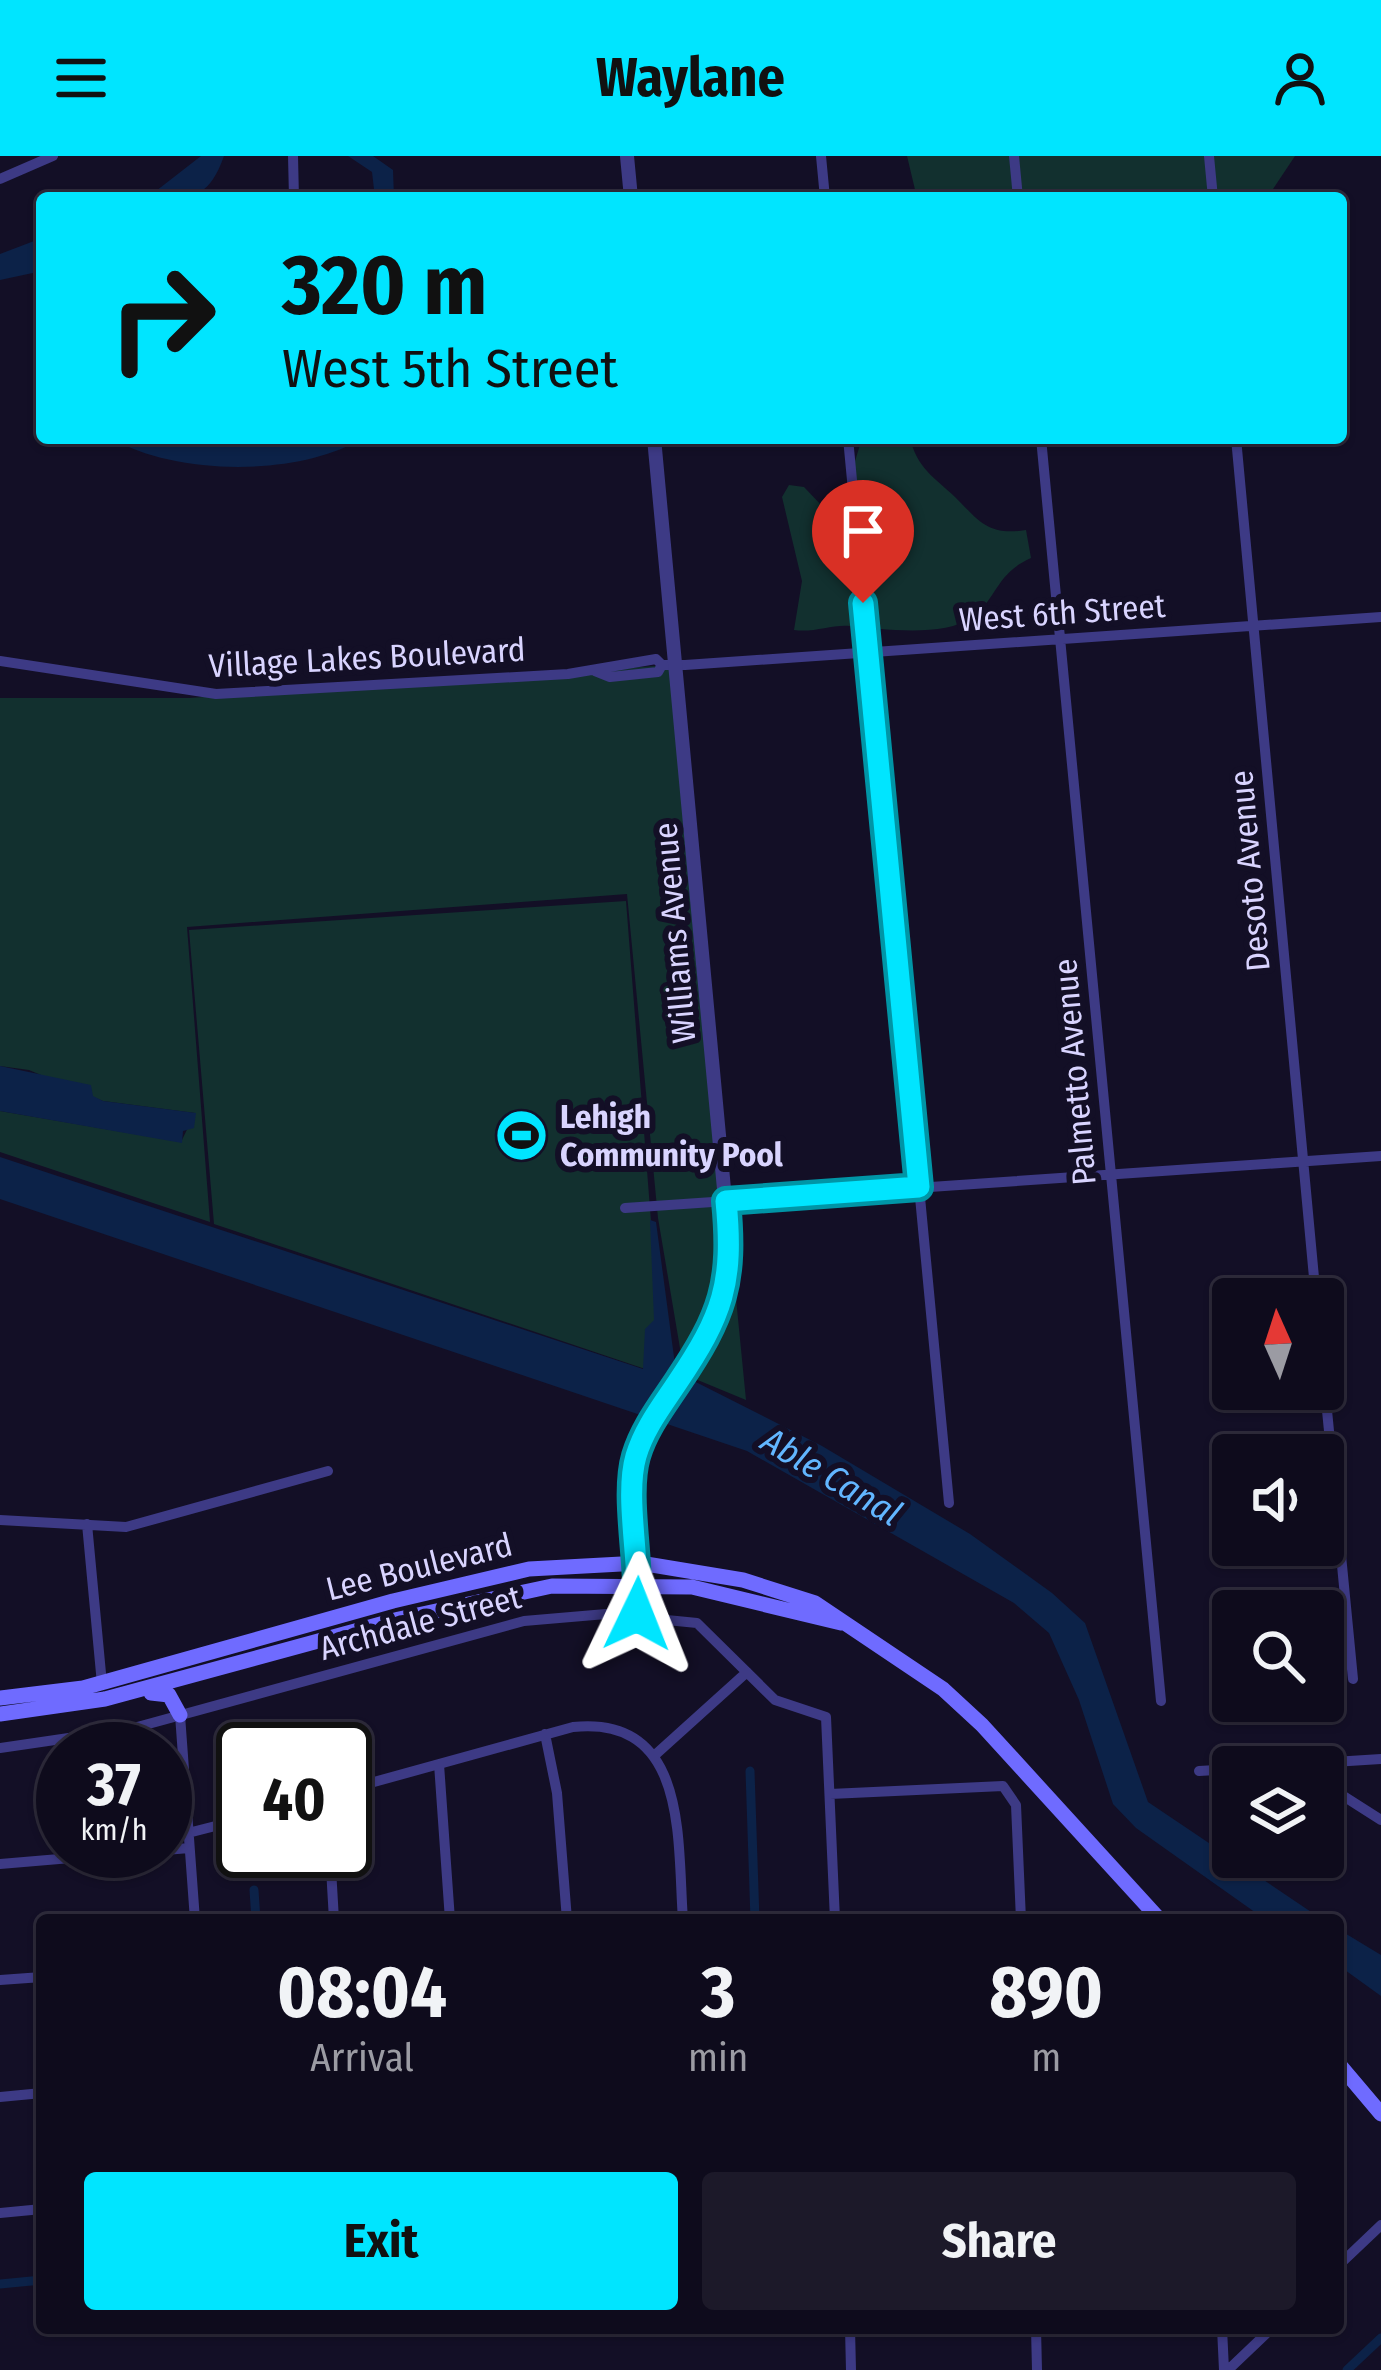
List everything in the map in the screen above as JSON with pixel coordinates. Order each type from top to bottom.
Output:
[{"type":"main road","name":"Lee Boulevard","points":[[0,1714],[104,1692],[313,1623],[530,1569],[640,1564],[771,1587],[815,1603],[850,1625],[965,1708],[1154,1914]]},
{"type":"main road","name":"Lee Boulevard","points":[[0,1698],[136,1692],[531,1588],[639,1582],[692,1587],[850,1625]]},
{"type":"main road","points":[[233,1666],[246,1653],[311,1634],[313,1623]]},
{"type":"main road","points":[[180,1715],[183,1690],[192,1677]]},
{"type":"main road","points":[[136,1692],[167,1694],[180,1715]]},
{"type":"main road","points":[[1344,2069],[1381,2114]]},
{"type":"street","points":[[0,179],[53,156]]},
{"type":"street","points":[[293,156],[294,192]]},
{"type":"street","points":[[627,156],[630,192]]},
{"type":"street","points":[[821,156],[824,192]]},
{"type":"street","points":[[1014,156],[1017,192]]},
{"type":"street","points":[[1209,156],[1212,192]]},
{"type":"street","name":"Williams Avenue","points":[[637,1614],[640,1564],[632,1476],[646,1429],[692,1361],[726,1293],[731,1264],[669,664],[654,444]]},
{"type":"street","points":[[849,444],[949,1502]]},
{"type":"street","name":"Palmetto Avenue","points":[[1042,444],[1161,1701]]},
{"type":"street","name":"Desoto Avenue","points":[[1236,444],[1314,1278]]},
{"type":"street","name":"West 6th Street","points":[[669,664],[1381,617]]},
{"type":"street","name":"Village Lakes Boulevard","points":[[0,661],[216,694],[595,670],[610,677],[658,672],[669,664]]},
{"type":"street","points":[[625,1208],[1381,1156]]},
{"type":"street","points":[[1327,1410],[1353,1679]]},
{"type":"street","points":[[0,1520],[138,1526],[328,1471]]},
{"type":"street","points":[[87,1524],[104,1692]]},
{"type":"street","name":"Archdale Street","points":[[0,1748],[91,1737],[506,1625],[562,1616],[637,1614],[706,1627],[785,1706],[826,1718],[830,1794]]},
{"type":"street","points":[[655,1755],[747,1672]]},
{"type":"street","points":[[180,1715],[180,1722]]},
{"type":"street","points":[[372,1783],[545,1734],[600,1726],[622,1732],[655,1755],[673,1800],[682,1914]]},
{"type":"street","points":[[545,1734],[557,1793],[567,1914]]},
{"type":"street","points":[[1344,1762],[1381,1759]]},
{"type":"street","points":[[439,1764],[450,1914]]},
{"type":"street","points":[[1199,1771],[1212,1770]]},
{"type":"street","points":[[835,1914],[830,1794],[992,1784],[1010,1791],[1016,1805],[1021,1914]]},
{"type":"street","points":[[1344,1796],[1381,1820]]},
{"type":"street","points":[[0,1864],[36,1861]]},
{"type":"street","points":[[191,1878],[194,1914]]},
{"type":"street","points":[[332,1878],[334,1914]]},
{"type":"street","points":[[0,1980],[36,1977]]},
{"type":"street","points":[[0,2097],[36,2094]]},
{"type":"street","points":[[0,2212],[36,2210]]},
{"type":"street","points":[[1344,2260],[1381,2225]]},
{"type":"street","points":[[850,2334],[851,2370]]},
{"type":"street","points":[[1036,2334],[1037,2370]]},
{"type":"street","points":[[1223,2334],[1226,2370]]},
{"type":"street","points":[[1226,2370],[1265,2334]]},
{"type":"green space","points":[[907,156],[1295,156],[1271,192],[916,192]]},
{"type":"green space","points":[[860,444],[912,444],[927,471],[978,520],[1002,531],[1026,530],[1031,558],[1010,571],[987,602],[960,624],[930,630],[844,626],[794,630],[802,581],[782,497],[789,485],[804,487],[824,508],[841,508]]},
{"type":"green space","points":[[670,665],[726,1264],[714,1314],[682,1360],[658,1218],[627,894],[187,927],[210,1222],[0,1152],[0,1111],[181,1142],[195,1113],[103,1101],[29,1070],[0,1066],[0,698],[189,698]]},
{"type":"green space","points":[[626,901],[663,1375],[214,1224],[189,930]]},
{"type":"green space","points":[[734,1278],[746,1400],[688,1376],[717,1331]]},
{"type":"water","points":[[201,156],[224,156],[211,182],[199,192],[155,192]]},
{"type":"water","points":[[348,156],[373,156],[393,170],[394,192],[374,192],[372,172]]},
{"type":"water","points":[[36,240],[36,272],[0,280],[0,254]]},
{"type":"water","points":[[123,444],[351,444],[306,460],[237,467],[168,460]]},
{"type":"water","points":[[0,1066],[91,1085],[93,1096],[103,1101],[196,1113],[194,1128],[183,1131],[182,1143],[0,1111]]},
{"type":"water","name":"Lehigh Community Pool","points":[[535,1121],[538,1152],[507,1149],[504,1124]]},
{"type":"water","name":"Able Canal","points":[[0,1157],[643,1369],[645,1329],[654,1320],[650,1220],[656,1222],[676,1372],[822,1446],[970,1534],[1052,1593],[1085,1623],[1148,1802],[1212,1845],[1212,1878],[1261,1878],[1314,1914],[1258,1914],[1136,1828],[1113,1804],[1079,1700],[1049,1633],[1014,1603],[747,1451],[0,1199]]},
{"type":"water","points":[[1344,1933],[1381,1955],[1381,1996],[1344,1969]]},
{"type":"waterway","points":[[750,1771],[755,1914]]},
{"type":"waterway","points":[[254,1890],[256,1914]]},
{"type":"waterway","points":[[0,2284],[36,2281]]},
{"type":"waterway","points":[[1347,2370],[1381,2338]]},
{"type":"place","name":"Lehigh Community Pool","points":[[521,1135]]},
{"type":"route","points":[[637,1614],[640,1564],[634,1463],[646,1429],[708,1337],[723,1304],[731,1264],[726,1201],[919,1187],[863,603]]}]
